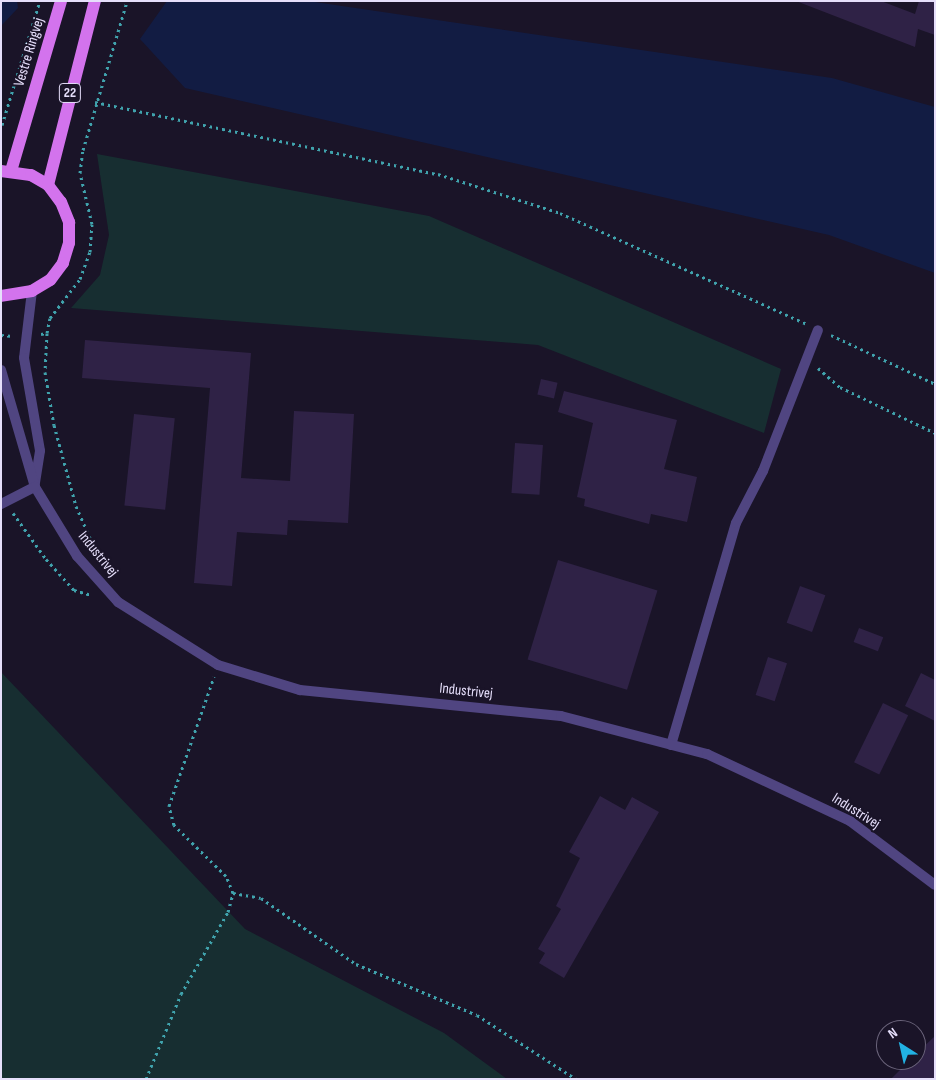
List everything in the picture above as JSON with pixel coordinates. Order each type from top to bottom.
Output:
[{"type":"main road","name":"Vestre Ringvej","points":[[6,171],[61,1]]},
{"type":"main road","name":"22","points":[[6,171],[31,175],[48,185],[95,1]]},
{"type":"main road","points":[[1,296],[32,291],[50,280],[63,263],[69,243],[66,215],[48,185]]},
{"type":"street","points":[[4,503],[35,488],[40,451],[28,391],[26,337],[32,291]]},
{"type":"street","points":[[671,745],[736,523],[763,471],[805,357],[818,330]]},
{"type":"street","name":"Industrivej","points":[[1,370],[35,488],[77,556],[118,602],[218,665],[300,690],[561,716],[706,754],[850,821],[935,885]]},
{"type":"path","points":[[2,125],[40,1]]},
{"type":"path","points":[[99,558],[76,506],[54,425],[45,372],[47,333],[50,318],[80,279],[90,252],[92,224],[80,173],[95,102],[127,1]]},
{"type":"path","points":[[95,102],[438,174],[560,213],[935,384]]},
{"type":"path","points":[[1,106],[8,106]]},
{"type":"path","points":[[1,335],[26,337],[47,333]]},
{"type":"path","points":[[805,357],[840,387],[935,433]]},
{"type":"path","points":[[4,503],[46,559],[74,590],[118,602]]},
{"type":"path","points":[[146,1079],[181,994],[228,912],[234,893],[226,876],[174,825],[168,806],[218,665]]},
{"type":"path","points":[[234,893],[261,898],[356,964],[477,1014],[576,1079]]},
{"type":"green space","points":[[97,154],[429,216],[781,369],[764,433],[538,345],[71,308],[100,275],[109,235]]},
{"type":"green space","points":[[1,672],[245,929],[444,1033],[507,1079],[1,1079]]},
{"type":"water","points":[[1,1],[17,1],[18,8],[1,26]]},
{"type":"water","points":[[167,1],[308,1],[832,78],[935,107],[935,273],[829,235],[185,88],[140,39]]},
{"type":"building","points":[[796,1],[881,1],[915,14],[919,1],[935,1],[935,35],[918,29],[915,47]]},
{"type":"building","points":[[85,340],[251,353],[241,478],[290,481],[294,411],[354,414],[348,523],[288,520],[287,535],[237,532],[232,586],[194,583],[210,388],[82,378]]},
{"type":"building","points":[[541,379],[558,383],[554,398],[537,395]]},
{"type":"building","points":[[564,391],[677,420],[664,469],[697,477],[687,522],[651,514],[649,524],[584,506],[585,499],[577,497],[593,423],[558,412]]},
{"type":"building","points":[[134,414],[175,418],[165,510],[124,505]]},
{"type":"building","points":[[515,443],[543,445],[539,495],[512,493]]},
{"type":"building","points":[[558,560],[657,590],[627,690],[528,659]]},
{"type":"building","points":[[800,586],[825,595],[812,632],[787,623]]},
{"type":"building","points":[[859,628],[883,637],[878,651],[854,642]]},
{"type":"building","points":[[768,657],[787,663],[775,701],[756,695]]},
{"type":"building","points":[[921,673],[935,680],[935,721],[905,706]]},
{"type":"building","points":[[883,703],[908,715],[879,775],[854,762]]},
{"type":"building","points":[[600,796],[625,810],[632,797],[659,812],[564,978],[539,963],[545,953],[538,949],[561,909],[556,906],[580,858],[569,852]]},
{"type":"building","points":[[935,1036],[935,1079],[891,1079],[900,1070],[926,1070],[926,1045]]}]
